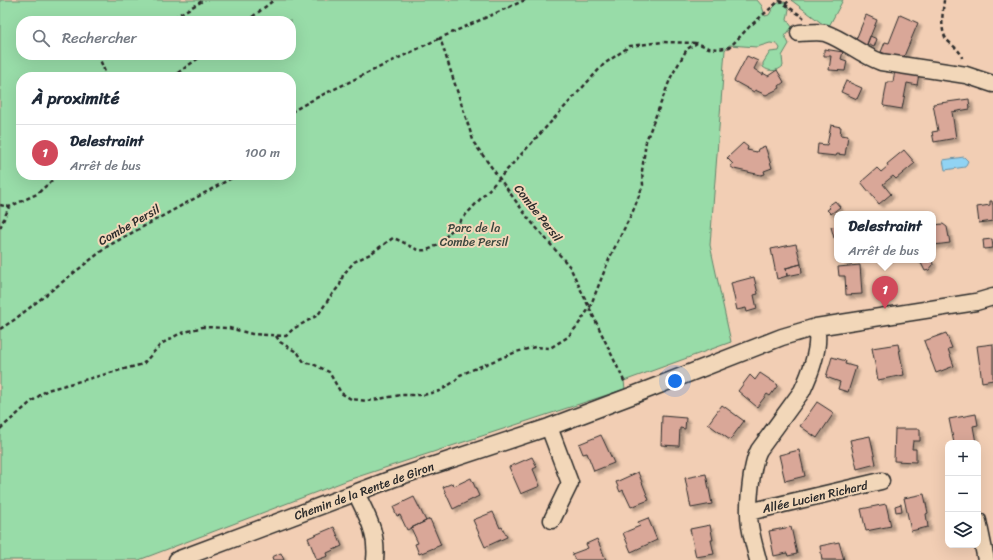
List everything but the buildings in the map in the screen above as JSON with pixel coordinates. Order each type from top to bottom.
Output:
[{"type":"street","points":[[799,33],[824,33],[869,58],[881,62],[966,75],[993,84]]},
{"type":"street","name":"Chemin de la Rente de Giron","points":[[180,560],[439,463],[549,427],[782,337],[816,327],[971,303],[993,297]]},
{"type":"street","points":[[758,560],[750,526],[755,459],[759,450],[802,391],[810,371],[817,344],[818,337],[816,327]]},
{"type":"street","points":[[549,427],[570,483],[552,520]]},
{"type":"street","name":"Allée Lucien Richard","points":[[750,512],[881,481]]},
{"type":"street","points":[[356,493],[374,535],[376,545],[375,560]]},
{"type":"street","points":[[981,536],[986,560]]},
{"type":"path","points":[[177,16],[204,0]]},
{"type":"path","points":[[253,16],[274,0]]},
{"type":"path","points":[[296,109],[440,38],[525,0]]},
{"type":"path","points":[[785,4],[791,0]]},
{"type":"path","points":[[944,0],[941,20],[946,39],[961,53],[966,75]]},
{"type":"path","points":[[0,429],[47,390],[143,364],[161,344],[179,334],[202,327],[222,328],[252,334],[286,336],[293,329],[318,315],[330,296],[340,285],[344,275],[354,262],[370,254],[393,238],[405,242],[411,248],[420,251],[432,249],[440,244],[586,82],[604,64],[630,46],[662,42],[697,43],[719,50],[730,47],[750,26],[779,1]]},
{"type":"path","name":"Combe Persil","points":[[440,38],[474,143],[528,218],[570,267],[631,396]]},
{"type":"path","points":[[276,336],[280,342],[298,353],[304,362],[315,365],[329,372],[341,393],[351,399],[367,401],[401,395],[423,395],[440,391],[455,381],[460,375],[510,354],[535,347],[550,348],[568,337],[578,326],[590,307],[610,257],[633,211],[642,185],[642,171],[646,141],[668,84],[687,49],[697,43]]},
{"type":"path","points":[[100,60],[105,72]]},
{"type":"path","points":[[179,72],[196,60]]},
{"type":"path","points":[[0,205],[9,207],[37,194],[52,180]]},
{"type":"path","name":"Combe Persil","points":[[0,329],[14,320],[108,246],[228,180]]},
{"type":"path","points":[[0,228],[9,207]]},
{"type":"green space","name":"Parc de la Combe Persil","points":[[0,0],[757,0],[762,6],[765,16],[769,15],[778,3],[785,2],[789,9],[787,20],[792,27],[785,36],[789,44],[782,56],[783,66],[781,68],[773,71],[763,67],[763,63],[770,52],[779,51],[780,48],[777,44],[770,43],[757,47],[729,45],[725,50],[710,245],[731,342],[624,381],[625,389],[348,480],[139,560],[0,560]]},
{"type":"green space","points":[[791,0],[843,0],[828,28]]},
{"type":"water","points":[[964,157],[968,161],[965,167],[945,170],[943,160]]},
{"type":"place","name":"Delestraint","points":[[885,309]]}]
